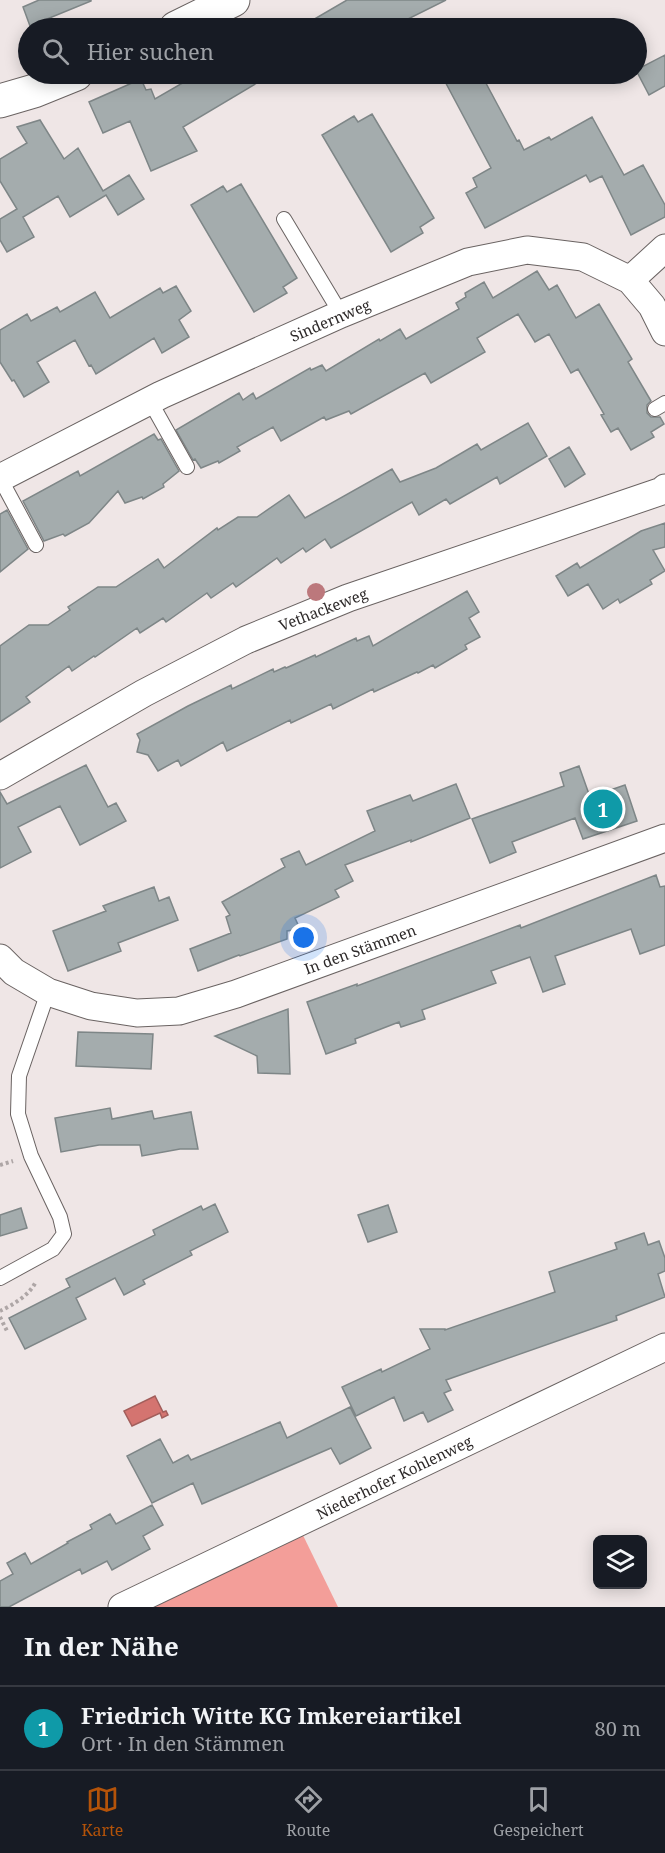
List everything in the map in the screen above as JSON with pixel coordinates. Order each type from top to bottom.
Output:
[{"type":"street","points":[[196,18],[233,0]]},
{"type":"street","points":[[0,101],[51,84]]},
{"type":"street","points":[[665,248],[630,280],[652,306],[665,332]]},
{"type":"street","name":"Sindernweg","points":[[0,478],[150,401],[341,314],[468,262],[527,250],[583,257],[630,280]]},
{"type":"street","name":"Vethackeweg","points":[[0,776],[144,693],[246,640],[348,598],[662,491],[665,488]]},
{"type":"street","name":"In den Stämmen","points":[[0,958],[14,972],[48,992],[91,1006],[137,1013],[179,1011],[236,994],[665,838]]},
{"type":"street","name":"Niederhofer Kohlenweg","points":[[122,1607],[665,1347]]},
{"type":"lane","points":[[284,219],[341,314]]},
{"type":"lane","points":[[150,401],[187,467]]},
{"type":"lane","points":[[0,478],[36,545]]},
{"type":"lane","points":[[0,1278],[53,1250],[64,1234],[60,1217],[30,1156],[18,1114],[20,1076],[48,992]]},
{"type":"path","points":[[0,1317],[7,1331]]},
{"type":"shaded area","points":[[155,1396],[163,1412],[166,1411],[168,1415],[162,1418],[160,1413],[132,1426],[124,1411]]},
{"type":"shaded area","points":[[297,1523],[338,1607],[122,1607]]},
{"type":"building","points":[[39,0],[91,0],[50,18],[27,18],[23,7]]},
{"type":"building","points":[[347,0],[446,0],[410,18],[316,18]]},
{"type":"building","points":[[665,55],[665,86],[649,95],[643,84],[647,84],[647,64]]},
{"type":"building","points":[[130,84],[143,84],[146,90],[151,89],[155,99],[181,84],[255,84],[183,127],[197,151],[151,171],[130,121],[103,133],[89,102]]},
{"type":"building","points":[[446,84],[486,84],[524,150],[549,137],[551,140],[592,117],[624,175],[643,165],[665,205],[665,217],[631,235],[602,176],[590,182],[586,175],[485,228],[466,193],[477,187],[473,178],[491,168]]},
{"type":"building","points":[[372,114],[434,218],[420,227],[423,233],[391,252],[322,135],[354,116],[358,122]]},
{"type":"building","points":[[40,120],[64,159],[78,148],[103,191],[129,175],[144,199],[118,215],[106,195],[70,217],[58,196],[23,217],[34,237],[7,252],[0,240],[0,219],[17,209],[0,181],[0,159],[27,143],[17,127]]},
{"type":"building","points":[[241,184],[297,278],[283,287],[287,293],[254,312],[191,205],[223,186],[227,192]]},
{"type":"building","points":[[537,271],[549,290],[557,285],[576,318],[599,304],[632,359],[628,362],[651,401],[647,405],[647,413],[651,417],[660,417],[664,424],[651,432],[654,437],[631,450],[618,428],[611,432],[601,415],[604,414],[578,369],[571,373],[549,334],[535,342],[518,314],[477,338],[485,352],[431,383],[425,373],[351,414],[349,411],[326,420],[324,417],[281,441],[273,427],[237,447],[240,451],[219,463],[218,461],[201,468],[195,459],[193,460],[176,430],[239,393],[243,400],[253,393],[256,399],[310,368],[311,370],[322,365],[326,371],[400,329],[406,339],[459,309],[456,303],[466,297],[465,293],[484,282],[493,298]]},
{"type":"building","points":[[176,286],[191,311],[179,320],[189,337],[162,353],[154,338],[96,374],[75,340],[37,362],[49,382],[24,397],[0,362],[0,330],[27,314],[31,321],[57,307],[60,312],[95,292],[110,318],[160,288],[163,293]]},
{"type":"building","points":[[528,423],[547,456],[500,484],[497,477],[450,504],[446,499],[419,515],[412,502],[331,548],[325,539],[306,552],[303,548],[281,563],[277,558],[236,587],[233,583],[211,598],[207,593],[166,622],[163,618],[140,633],[137,628],[72,671],[69,666],[26,697],[30,702],[0,722],[0,646],[29,625],[48,625],[70,610],[68,607],[98,587],[116,587],[158,559],[164,568],[217,528],[218,530],[238,517],[257,517],[289,495],[305,518],[392,469],[400,482],[436,468],[477,444],[481,450]]},
{"type":"building","points":[[154,434],[158,440],[161,439],[179,471],[163,484],[164,487],[143,499],[142,497],[125,503],[118,491],[89,523],[65,536],[63,534],[44,541],[23,501],[78,471],[80,476]]},
{"type":"building","points":[[569,447],[585,474],[565,487],[549,459]]},
{"type":"building","points":[[7,510],[28,549],[0,572],[0,514]]},
{"type":"building","points":[[665,523],[665,547],[653,550],[665,571],[650,580],[652,584],[620,603],[618,599],[603,609],[588,584],[568,596],[556,576],[577,563],[580,568],[641,531]]},
{"type":"building","points":[[467,591],[479,612],[469,618],[480,637],[465,645],[467,649],[435,668],[433,665],[374,692],[373,689],[333,709],[331,704],[291,723],[290,720],[227,751],[223,742],[181,766],[178,760],[158,771],[148,755],[137,752],[140,740],[137,734],[231,685],[232,689],[273,669],[274,672],[315,655],[316,657],[356,638],[357,641],[369,636],[373,646]]},
{"type":"building","points":[[86,765],[108,807],[116,803],[126,821],[80,845],[60,806],[18,827],[31,852],[0,868],[0,792],[7,804]]},
{"type":"building","points":[[579,766],[590,797],[625,785],[637,821],[583,839],[575,818],[512,842],[516,852],[490,863],[472,819],[564,786],[560,773]]},
{"type":"building","points":[[456,784],[470,818],[345,865],[353,881],[335,890],[339,897],[295,918],[300,929],[287,931],[287,939],[198,971],[190,949],[231,933],[226,917],[230,915],[222,902],[285,867],[281,859],[299,851],[306,865],[375,831],[367,811],[410,795],[413,801]]},
{"type":"building","points":[[656,875],[660,887],[665,886],[665,945],[640,954],[631,929],[555,956],[565,984],[543,992],[530,957],[491,971],[496,983],[422,1010],[425,1019],[401,1027],[399,1022],[355,1039],[356,1043],[326,1054],[307,1002],[357,984],[357,986],[520,925],[521,928]]},
{"type":"building","points":[[154,887],[159,901],[169,897],[178,920],[118,943],[121,951],[68,971],[53,931],[106,911],[103,906]]},
{"type":"building","points":[[288,1009],[290,1074],[258,1073],[257,1056],[215,1036]]},
{"type":"building","points":[[78,1032],[153,1034],[151,1069],[76,1066]]},
{"type":"building","points":[[110,1108],[112,1119],[152,1111],[154,1119],[191,1112],[198,1149],[180,1149],[142,1156],[140,1145],[99,1145],[61,1152],[55,1118]]},
{"type":"building","points":[[215,1204],[228,1232],[190,1251],[192,1255],[143,1280],[145,1284],[124,1295],[115,1278],[76,1298],[86,1319],[25,1349],[9,1318],[70,1287],[66,1279],[155,1235],[153,1230],[201,1206],[203,1210]]},
{"type":"building","points":[[388,1205],[397,1232],[368,1242],[358,1215]]},
{"type":"building","points":[[21,1208],[27,1228],[0,1236],[0,1215]]},
{"type":"building","points":[[644,1233],[648,1245],[659,1241],[665,1258],[665,1271],[658,1274],[665,1297],[616,1316],[617,1320],[446,1380],[451,1390],[444,1393],[453,1410],[428,1422],[423,1412],[404,1421],[394,1397],[356,1416],[342,1387],[381,1369],[382,1372],[430,1349],[420,1329],[445,1330],[555,1292],[549,1272],[617,1249],[615,1243]]},
{"type":"building","points":[[350,1407],[371,1448],[340,1464],[331,1448],[202,1504],[193,1483],[152,1503],[127,1456],[160,1439],[173,1463],[188,1455],[191,1460],[280,1422],[287,1438]]},
{"type":"building","points":[[152,1505],[163,1525],[143,1536],[150,1549],[112,1570],[107,1561],[82,1574],[80,1569],[9,1607],[0,1607],[0,1581],[13,1574],[7,1563],[25,1553],[31,1564],[92,1529],[90,1525],[110,1514],[116,1524]]},
{"type":"place","name":"Friedrich Witte KG Imkereiartikel","points":[[603,809]]}]
